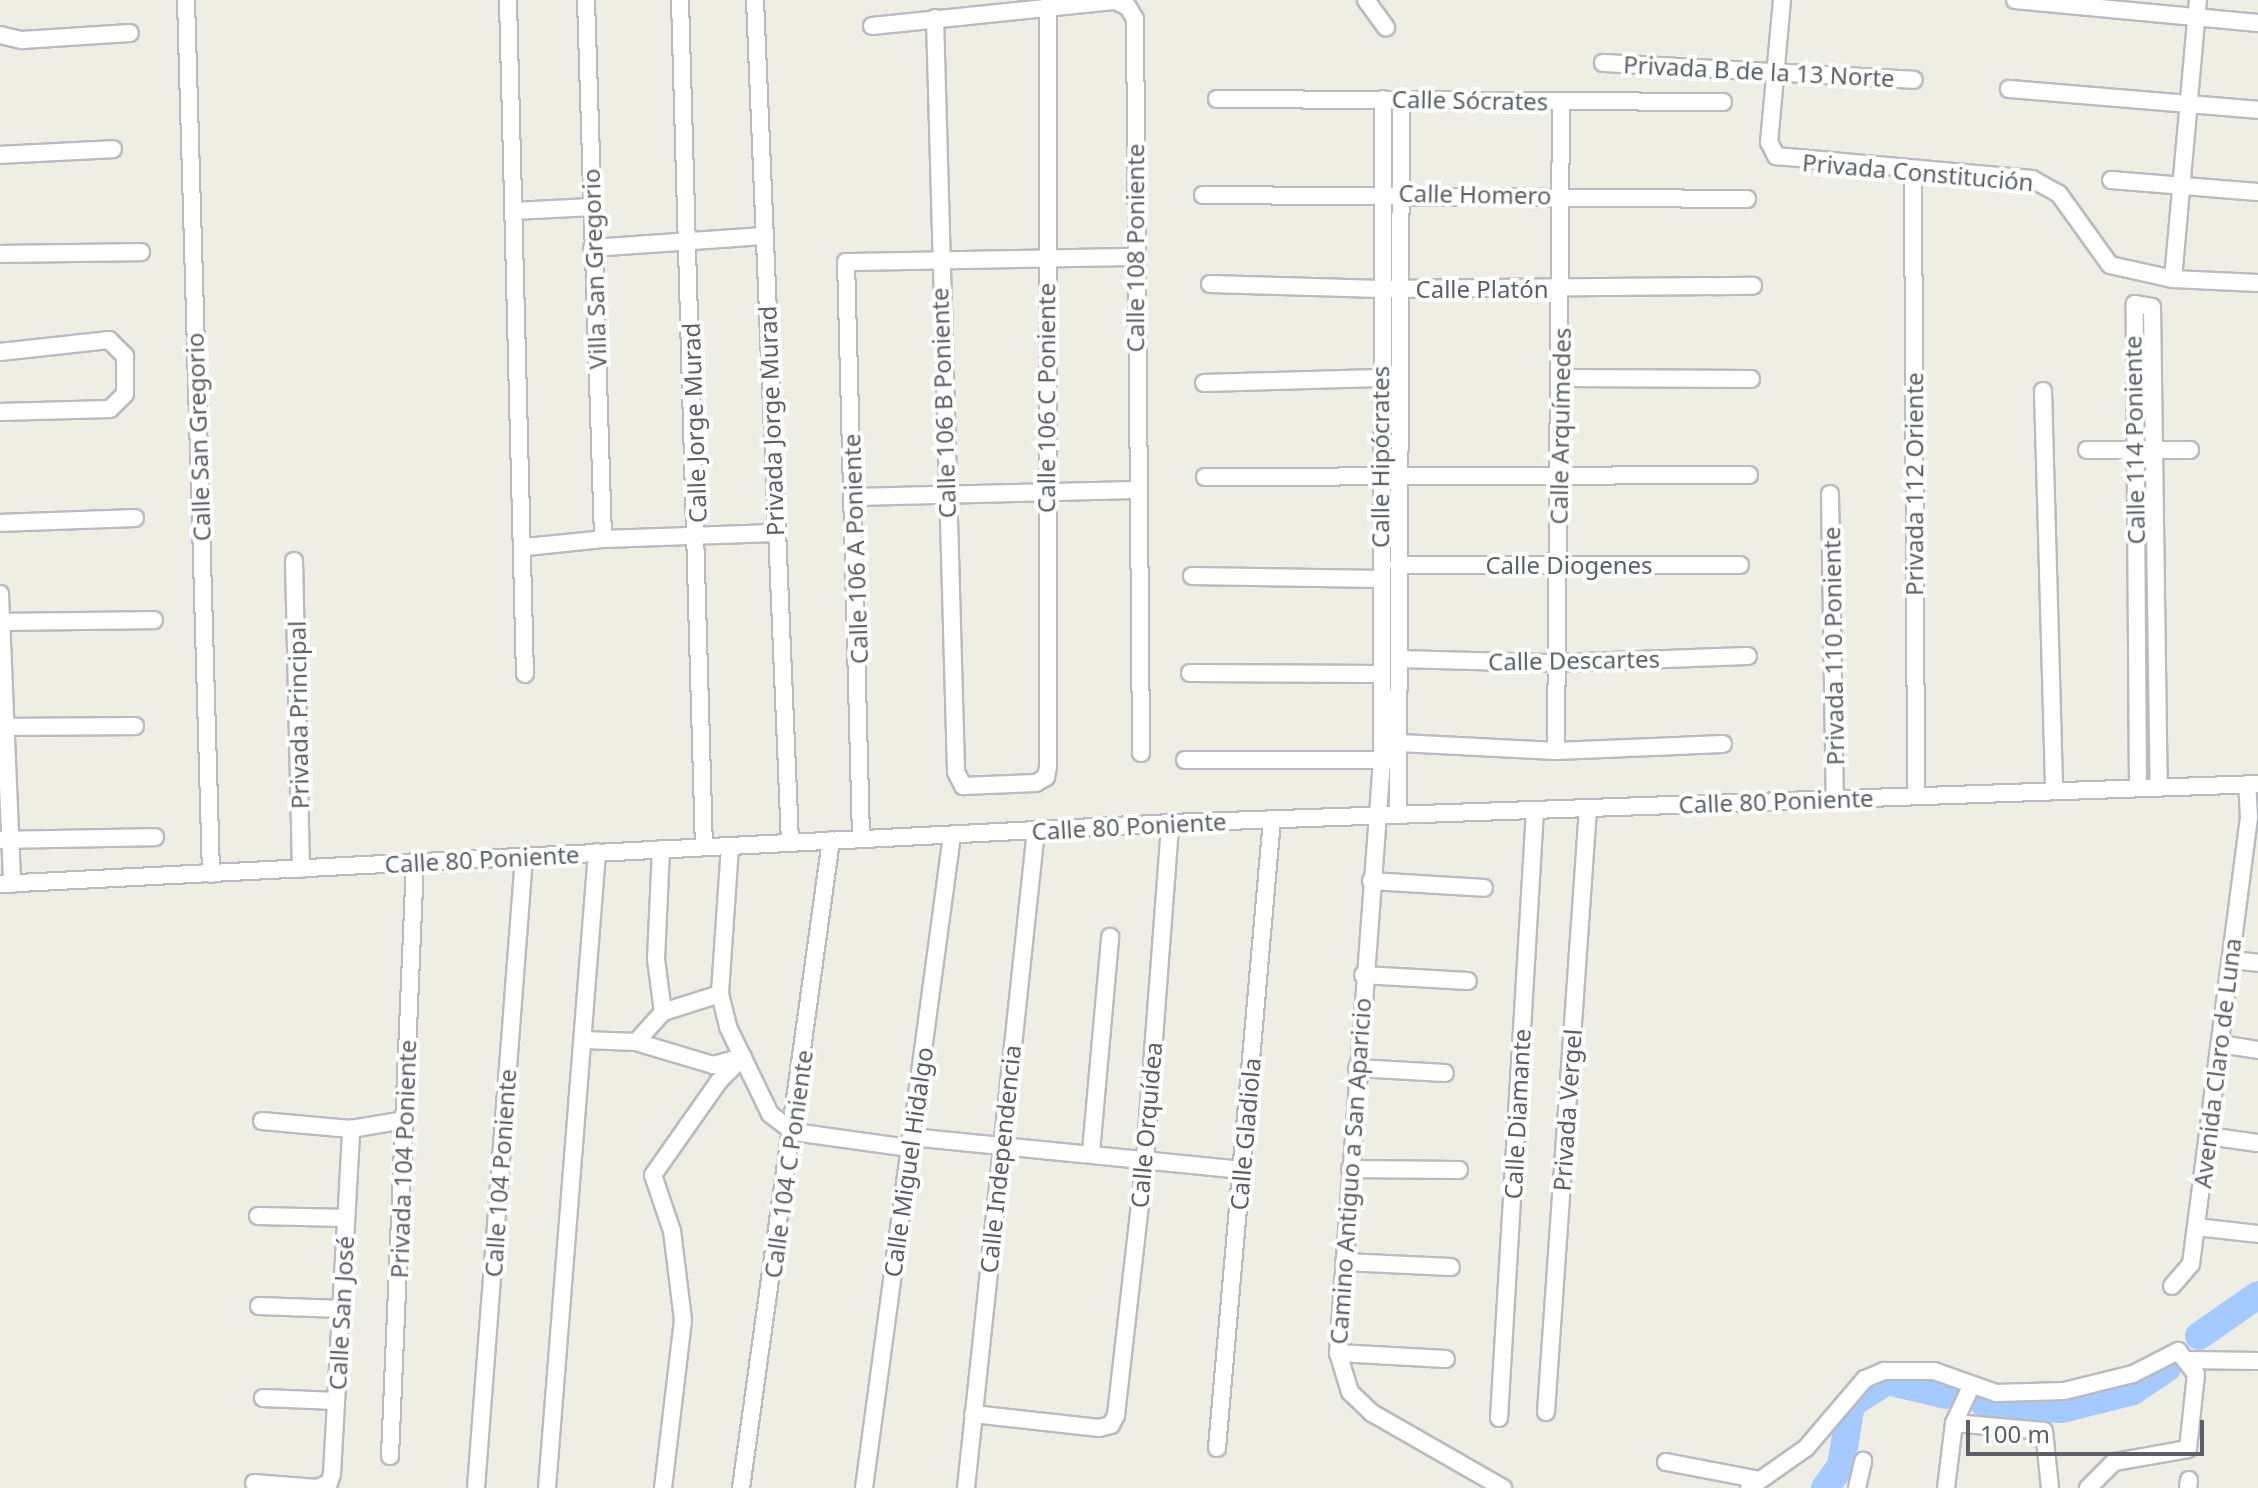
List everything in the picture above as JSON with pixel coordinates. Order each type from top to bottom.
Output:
[{"type":"street","name":"Calle San Gregorio","points":[[186,0],[211,874]]},
{"type":"street","points":[[508,0],[526,547],[525,674]]},
{"type":"street","name":"Villa San Gregorio","points":[[586,0],[603,539]]},
{"type":"street","name":"Calle Jorge Murad","points":[[680,0],[704,846]]},
{"type":"street","name":"Privada Jorge Murad","points":[[755,0],[790,841]]},
{"type":"street","points":[[1366,0],[1386,28]]},
{"type":"street","points":[[1778,76],[1782,0]]},
{"type":"street","points":[[2015,0],[2197,8],[2258,23]]},
{"type":"street","name":"Calle 108 Poniente","points":[[1048,6],[1116,1],[1128,7],[1135,19],[1134,257],[1141,753]]},
{"type":"street","points":[[872,26],[1048,6]]},
{"type":"street","name":"Calle 106 C Poniente","points":[[963,786],[1036,783],[1046,777],[1048,767],[1048,6]]},
{"type":"street","points":[[2173,279],[2197,8]]},
{"type":"street","name":"Calle 106 B Poniente","points":[[935,18],[939,261],[956,772],[963,786]]},
{"type":"street","points":[[0,35],[22,40],[130,33]]},
{"type":"street","points":[[0,49],[22,40]]},
{"type":"street","name":"Privada B de la 13 Norte","points":[[1603,63],[1778,76],[1914,80]]},
{"type":"street","name":"Privada Constitución","points":[[1778,76],[1769,142],[1776,156],[2048,184],[2110,265],[2173,279],[2258,283]]},
{"type":"street","points":[[2009,89],[2188,107],[2258,110]]},
{"type":"street","name":"Calle Sócrates","points":[[1217,99],[1723,102]]},
{"type":"street","name":"Calle Hipócrates","points":[[1379,815],[1382,760],[1379,378],[1401,193],[1392,99]]},
{"type":"street","name":"Calle Hipócrates","points":[[1392,99],[1381,193],[1390,289],[1399,474],[1398,815]]},
{"type":"street","name":"Calle Arquímedes","points":[[1556,751],[1559,378],[1563,289],[1561,101]]},
{"type":"street","points":[[0,155],[113,149]]},
{"type":"street","name":"Privada 112 Oriente","points":[[1913,172],[1916,796]]},
{"type":"street","points":[[2111,180],[2258,192]]},
{"type":"street","name":"Calle Homero","points":[[1203,195],[1401,193],[1747,199]]},
{"type":"street","points":[[514,211],[592,207]]},
{"type":"street","points":[[592,248],[764,236]]},
{"type":"street","points":[[0,254],[141,252]]},
{"type":"street","points":[[939,261],[1134,257]]},
{"type":"street","name":"Calle 106 A Poniente","points":[[861,837],[846,262],[939,261]]},
{"type":"street","name":"Calle Platón","points":[[1210,284],[1390,289],[1753,286]]},
{"type":"street","name":"Calle 114 Poniente","points":[[2138,788],[2135,304],[2152,307],[2159,787]]},
{"type":"street","points":[[0,352],[109,340],[125,356],[125,394],[110,409],[0,412]]},
{"type":"street","points":[[1204,383],[1379,378]]},
{"type":"street","points":[[1559,378],[1751,379]]},
{"type":"street","points":[[2043,391],[2054,791]]},
{"type":"street","points":[[2087,450],[2190,450]]},
{"type":"street","points":[[1205,477],[1558,472],[1749,475]]},
{"type":"street","points":[[853,497],[946,492],[1137,490]]},
{"type":"street","name":"Privada 110 Poniente","points":[[1830,494],[1835,799]]},
{"type":"street","points":[[0,523],[135,518]]},
{"type":"street","points":[[526,547],[603,539],[775,533]]},
{"type":"street","points":[[2135,534],[2155,533]]},
{"type":"street","name":"Privada Principal","points":[[294,561],[301,869]]},
{"type":"street","name":"Calle Diogenes","points":[[1398,565],[1740,565]]},
{"type":"street","points":[[1192,576],[1381,579]]},
{"type":"street","points":[[0,594],[6,884]]},
{"type":"street","points":[[1381,599],[1399,599]]},
{"type":"street","points":[[1,622],[154,620]]},
{"type":"street","points":[[2136,638],[2157,638]]},
{"type":"street","name":"Calle Descartes","points":[[1399,659],[1557,663],[1748,656]]},
{"type":"street","points":[[1190,673],[1381,674]]},
{"type":"street","points":[[2,727],[135,726]]},
{"type":"street","points":[[1185,760],[1382,760],[1400,751],[1556,751],[1723,744]]},
{"type":"street","name":"Calle 80 Poniente","points":[[6,884],[1170,823],[2252,784]]},
{"type":"street","name":"Avenida Claro de Luna","points":[[2172,1286],[2191,1264],[2231,960],[2250,865],[2252,784]]},
{"type":"street","name":"Privada Vergel","points":[[1546,1412],[1588,808]]},
{"type":"street","name":"Calle Diamante","points":[[1499,1418],[1535,810]]},
{"type":"street","name":"Camino Antiguo a San Aparicio","points":[[1379,815],[1363,975],[1338,1353],[1350,1392],[1372,1413],[1503,1488]]},
{"type":"street","name":"Calle Gladiola","points":[[1217,1448],[1272,819]]},
{"type":"street","name":"Calle Orquídea","points":[[973,1414],[1099,1428],[1111,1425],[1116,1415],[1145,1159],[1170,823]]},
{"type":"street","name":"Calle Independencia","points":[[966,1488],[1036,830]]},
{"type":"street","name":"Calle Miguel Hidalgo","points":[[864,1488],[952,835]]},
{"type":"street","points":[[4,840],[155,837]]},
{"type":"street","name":"Calle 104 C Poniente","points":[[741,1488],[794,1132],[831,840]]},
{"type":"street","points":[[730,846],[720,994],[743,1057],[770,1114],[794,1132],[910,1143],[1091,1152],[1242,1170]]},
{"type":"street","points":[[661,849],[656,959],[663,1012]]},
{"type":"street","points":[[547,1488],[585,1040],[597,852]]},
{"type":"street","name":"Calle 104 Poniente","points":[[476,1488],[524,857]]},
{"type":"street","name":"Privada 104 Poniente","points":[[390,1456],[415,862]]},
{"type":"street","points":[[1371,881],[1484,888]]},
{"type":"street","points":[[1091,1152],[1110,937]]},
{"type":"street","points":[[2231,960],[2258,963]]},
{"type":"street","points":[[1363,975],[1468,981]]},
{"type":"street","points":[[636,1042],[663,1012],[720,994]]},
{"type":"street","points":[[585,1040],[636,1042],[713,1065],[743,1057]]},
{"type":"street","points":[[2220,1044],[2258,1050]]},
{"type":"street","points":[[663,1488],[683,1320],[672,1231],[653,1175],[719,1081],[743,1057]]},
{"type":"street","points":[[1357,1068],[1445,1073]]},
{"type":"street","points":[[262,1121],[351,1129],[405,1120]]},
{"type":"street","name":"Calle San José","points":[[254,1483],[317,1488],[329,1483],[332,1474],[351,1129]]},
{"type":"street","points":[[2208,1136],[2258,1143]]},
{"type":"street","points":[[1350,1169],[1459,1170]]},
{"type":"street","points":[[258,1216],[346,1218]]},
{"type":"street","points":[[2196,1227],[2258,1234]]},
{"type":"street","points":[[1344,1262],[1451,1267]]},
{"type":"street","points":[[259,1306],[341,1309]]},
{"type":"street","points":[[1666,1462],[1755,1484],[1806,1448],[1865,1379],[1902,1368],[1934,1371],[1970,1388],[1996,1393],[2064,1391],[2133,1374],[2178,1351],[2189,1360],[2196,1374],[2188,1449],[2114,1462],[2088,1488]]},
{"type":"street","points":[[1338,1353],[1446,1359]]},
{"type":"street","points":[[2189,1360],[2258,1361]]},
{"type":"street","points":[[1946,1488],[1954,1423],[1970,1388]]},
{"type":"street","points":[[263,1398],[336,1401]]},
{"type":"street","points":[[1954,1423],[2044,1431],[2050,1488]]},
{"type":"street","points":[[1857,1488],[1863,1461]]},
{"type":"waterway","points":[[2199,1336],[2258,1295]]},
{"type":"waterway","points":[[1985,1405],[2062,1409],[2133,1391],[2167,1368]]},
{"type":"waterway","points":[[1825,1488],[1841,1466],[1851,1404],[1887,1381],[1946,1395]]}]
